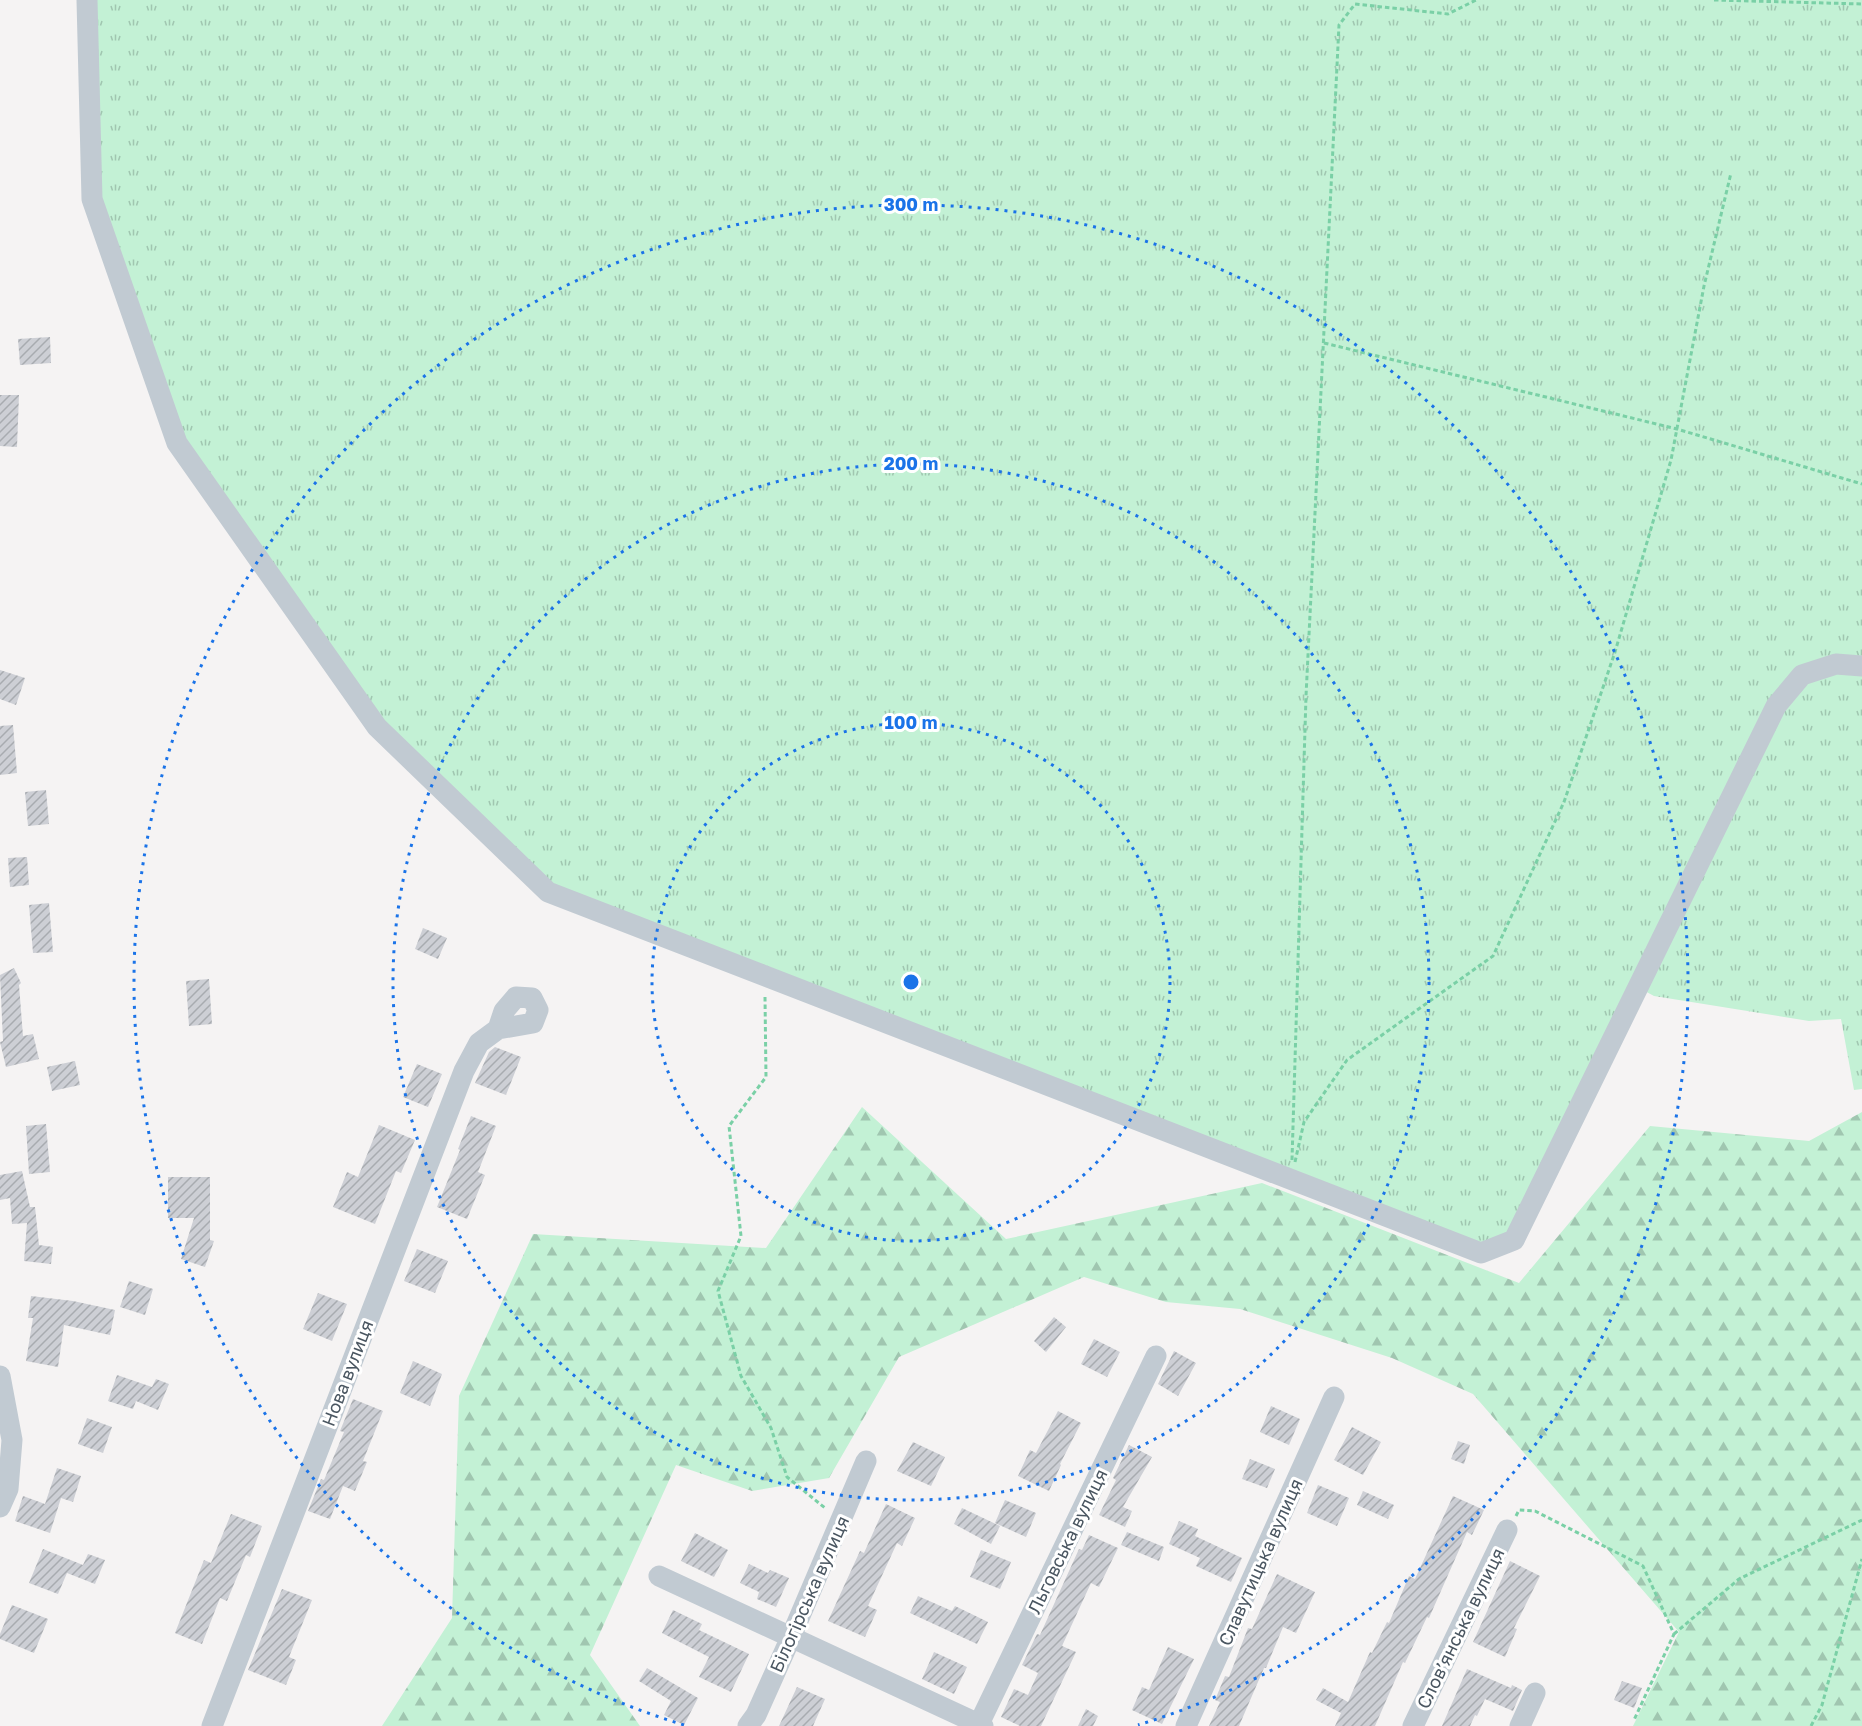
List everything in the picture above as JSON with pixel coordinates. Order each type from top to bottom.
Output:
[{"type":"street","points":[[87,0],[92,199],[177,443],[377,728],[548,892],[1481,1253],[1514,1240],[1776,706],[1802,675],[1836,664],[1862,666]]},
{"type":"street","name":"Нова вулиця","points":[[212,1726],[464,1071],[479,1043],[498,1029]]},
{"type":"street","name":"Льговська вулиця","points":[[980,1725],[1156,1356]]},
{"type":"street","points":[[0,1376],[12,1440],[8,1489],[0,1507]]},
{"type":"street","name":"Славутицька вулиця","points":[[1186,1726],[1334,1397]]},
{"type":"street","name":"Білогірська вулиця","points":[[748,1726],[756,1714],[791,1637],[866,1461]]},
{"type":"street","name":"Словʼянська вулиця","points":[[1413,1726],[1507,1530]]},
{"type":"street","points":[[659,1576],[980,1725]]},
{"type":"street","points":[[1520,1726],[1535,1693]]},
{"type":"path","points":[[1291,1180],[1306,696],[1338,25],[1355,4],[1448,14],[1476,0]]},
{"type":"path","points":[[1714,0],[1862,4]]},
{"type":"path","points":[[1291,1180],[1304,1122],[1347,1060],[1493,956],[1564,802],[1615,652],[1671,460],[1704,286],[1731,173]]},
{"type":"path","points":[[1324,343],[1677,429],[1862,484]]},
{"type":"path","points":[[772,978],[765,996],[766,1077],[729,1126],[741,1236],[718,1291],[741,1376],[771,1428],[787,1477],[841,1521]]},
{"type":"path","points":[[1507,1530],[1519,1510],[1535,1511],[1643,1566],[1674,1634]]},
{"type":"path","points":[[1634,1720],[1674,1634],[1739,1579],[1862,1520]]},
{"type":"path","points":[[1811,1726],[1822,1705],[1862,1559]]},
{"type":"green space","points":[[95,0],[1862,0],[1862,663],[1800,673],[1512,1235],[1484,1246],[552,885],[383,723],[185,442],[100,198]]},
{"type":"green space","points":[[1862,670],[1862,1089],[1854,1090],[1841,1019],[1809,1021],[1654,996],[1641,989],[1781,705],[1806,677]]},
{"type":"green space","points":[[862,1107],[1006,1239],[1262,1183],[1519,1283],[1650,1126],[1809,1141],[1862,1112],[1862,1726],[1633,1726],[1679,1632],[1473,1394],[1392,1358],[1240,1309],[1166,1302],[1084,1277],[899,1357],[829,1478],[752,1491],[676,1465],[590,1655],[640,1726],[382,1726],[452,1618],[459,1396],[533,1234],[766,1248]]},
{"type":"building","points":[[50,337],[51,363],[20,365],[18,339]]},
{"type":"building","points":[[0,395],[19,395],[17,447],[0,446]]},
{"type":"building","points":[[0,670],[25,678],[16,705],[0,699]]},
{"type":"building","points":[[13,725],[17,773],[0,775],[0,726]]},
{"type":"building","points":[[46,790],[49,824],[28,826],[25,792]]},
{"type":"building","points":[[27,857],[29,885],[10,887],[8,858]]},
{"type":"building","points":[[49,903],[53,952],[33,953],[29,905]]},
{"type":"building","points":[[423,928],[447,938],[438,959],[415,949]]},
{"type":"building","points":[[14,968],[21,983],[19,985],[23,1036],[33,1034],[39,1059],[6,1067],[0,1042],[3,1041],[0,975]]},
{"type":"building","points":[[209,979],[212,1024],[189,1026],[186,981]]},
{"type":"building","points":[[495,1047],[521,1057],[506,1095],[475,1083],[489,1052]]},
{"type":"building","points":[[75,1061],[80,1085],[52,1091],[47,1067]]},
{"type":"building","points":[[417,1064],[442,1074],[428,1107],[403,1097]]},
{"type":"building","points":[[471,1116],[496,1126],[478,1172],[485,1175],[467,1219],[437,1207]]},
{"type":"building","points":[[46,1124],[50,1172],[29,1174],[26,1126]]},
{"type":"building","points":[[379,1125],[415,1140],[401,1173],[396,1171],[375,1224],[333,1207],[347,1172],[358,1177]]},
{"type":"building","points":[[22,1171],[30,1207],[35,1207],[39,1245],[53,1247],[51,1264],[24,1261],[27,1223],[12,1224],[10,1198],[0,1200],[0,1175]]},
{"type":"building","points":[[168,1177],[210,1177],[210,1240],[214,1241],[205,1267],[181,1259],[194,1218],[168,1218]]},
{"type":"building","points":[[417,1249],[448,1261],[435,1293],[404,1281]]},
{"type":"building","points":[[129,1281],[153,1289],[145,1315],[120,1307]]},
{"type":"building","points":[[318,1293],[347,1304],[332,1341],[303,1329]]},
{"type":"building","points":[[31,1296],[73,1301],[115,1310],[110,1335],[64,1325],[58,1367],[26,1361],[33,1318],[28,1318]]},
{"type":"building","points":[[1054,1317],[1066,1327],[1046,1352],[1034,1341]]},
{"type":"building","points":[[1094,1339],[1120,1352],[1107,1377],[1081,1364]]},
{"type":"building","points":[[1174,1351],[1196,1363],[1178,1396],[1158,1384]]},
{"type":"building","points":[[413,1361],[442,1374],[430,1406],[400,1393]]},
{"type":"building","points":[[117,1375],[152,1387],[156,1379],[169,1384],[158,1410],[136,1401],[133,1409],[108,1401]]},
{"type":"building","points":[[353,1399],[383,1411],[363,1461],[367,1462],[355,1491],[343,1486],[330,1519],[308,1511],[344,1432],[340,1431]]},
{"type":"building","points":[[1271,1406],[1300,1419],[1289,1445],[1260,1432]]},
{"type":"building","points":[[1058,1411],[1081,1423],[1049,1491],[1018,1476],[1030,1450],[1036,1453]]},
{"type":"building","points":[[87,1418],[112,1427],[103,1453],[78,1444]]},
{"type":"building","points":[[1352,1427],[1381,1442],[1363,1475],[1334,1460]]},
{"type":"building","points":[[1458,1441],[1470,1445],[1464,1464],[1451,1459]]},
{"type":"building","points":[[913,1442],[945,1457],[931,1486],[897,1471]]},
{"type":"building","points":[[1129,1445],[1152,1457],[1123,1507],[1132,1511],[1125,1527],[1099,1515],[1116,1480],[1113,1478]]},
{"type":"building","points":[[1250,1459],[1275,1469],[1267,1488],[1242,1479]]},
{"type":"building","points":[[57,1468],[81,1476],[73,1502],[61,1498],[50,1533],[15,1521],[23,1496],[45,1504]]},
{"type":"building","points":[[1318,1485],[1349,1498],[1337,1526],[1307,1513]]},
{"type":"building","points":[[1363,1491],[1394,1505],[1388,1519],[1357,1505]]},
{"type":"building","points":[[1453,1496],[1484,1510],[1472,1535],[1467,1532],[1429,1618],[1427,1617],[1405,1663],[1403,1662],[1375,1726],[1335,1726],[1341,1713],[1316,1700],[1323,1688],[1348,1702],[1370,1652],[1372,1653],[1387,1622],[1389,1623],[1409,1576],[1415,1579]]},
{"type":"building","points":[[1005,1500],[1036,1513],[1026,1537],[995,1523]]},
{"type":"building","points":[[886,1504],[915,1518],[902,1546],[897,1543],[868,1606],[877,1610],[865,1637],[828,1621],[860,1551],[864,1553]]},
{"type":"building","points":[[962,1508],[1000,1526],[991,1544],[954,1524]]},
{"type":"building","points":[[231,1514],[262,1526],[250,1557],[246,1555],[227,1601],[220,1598],[202,1644],[175,1633],[204,1560],[211,1563]]},
{"type":"building","points":[[1179,1521],[1198,1529],[1195,1536],[1242,1558],[1231,1582],[1196,1566],[1200,1558],[1169,1544]]},
{"type":"building","points":[[1127,1532],[1164,1547],[1159,1561],[1121,1545]]},
{"type":"building","points":[[695,1533],[728,1550],[714,1577],[681,1561]]},
{"type":"building","points":[[1089,1535],[1118,1548],[1099,1587],[1091,1583],[1062,1646],[1076,1652],[1041,1726],[1020,1726],[1001,1717],[1014,1689],[1028,1695],[1038,1673],[1022,1665],[1037,1634],[1040,1635],[1079,1549],[1082,1550]]},
{"type":"building","points":[[43,1549],[83,1565],[88,1554],[105,1560],[95,1584],[67,1573],[58,1594],[29,1583]]},
{"type":"building","points":[[981,1550],[1011,1562],[1000,1589],[970,1577]]},
{"type":"building","points":[[1510,1561],[1540,1576],[1514,1628],[1517,1629],[1505,1657],[1473,1642]]},
{"type":"building","points":[[749,1564],[768,1573],[770,1570],[789,1578],[776,1607],[757,1599],[759,1592],[740,1583]]},
{"type":"building","points":[[1277,1574],[1315,1592],[1296,1633],[1283,1627],[1239,1726],[1209,1726],[1220,1702],[1215,1700],[1225,1676],[1229,1677],[1248,1628],[1252,1629]]},
{"type":"building","points":[[282,1589],[312,1600],[289,1657],[296,1660],[286,1685],[248,1670]]},
{"type":"building","points":[[918,1596],[952,1611],[955,1606],[988,1622],[977,1644],[910,1613]]},
{"type":"building","points":[[12,1605],[48,1619],[34,1653],[0,1639]]},
{"type":"building","points":[[673,1610],[702,1624],[699,1630],[749,1654],[731,1692],[699,1677],[709,1657],[662,1633]]},
{"type":"building","points":[[1168,1647],[1194,1659],[1162,1724],[1132,1710],[1142,1687],[1149,1690]]},
{"type":"building","points":[[934,1652],[967,1667],[954,1694],[922,1679]]},
{"type":"building","points":[[647,1668],[698,1698],[684,1725],[664,1715],[671,1701],[639,1681]]},
{"type":"building","points":[[1467,1669],[1511,1688],[1512,1685],[1522,1690],[1513,1711],[1485,1699],[1470,1726],[1442,1726]]},
{"type":"building","points":[[1622,1681],[1642,1688],[1634,1708],[1614,1700]]},
{"type":"building","points":[[797,1687],[825,1699],[813,1726],[779,1726]]},
{"type":"building","points":[[1086,1709],[1098,1716],[1093,1726],[1078,1726]]}]
